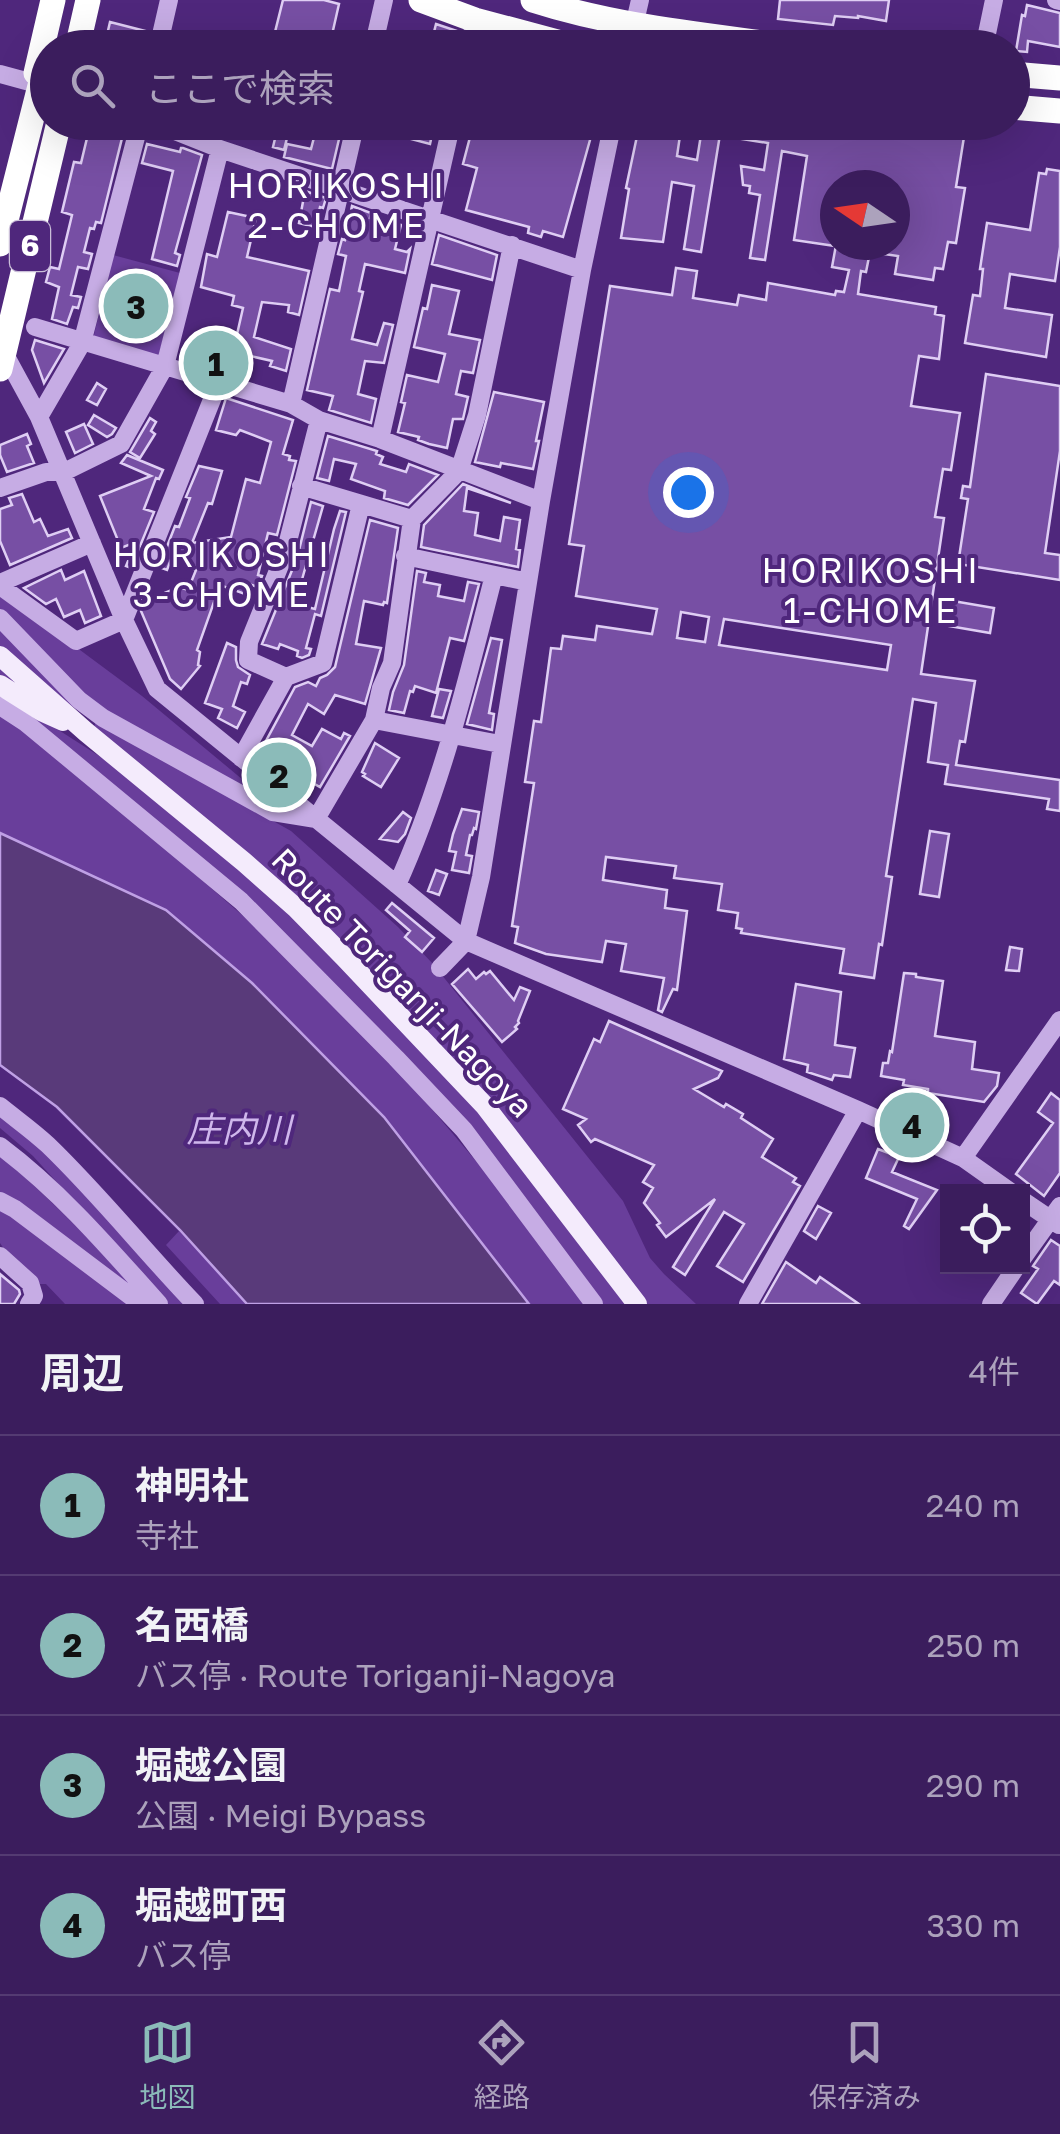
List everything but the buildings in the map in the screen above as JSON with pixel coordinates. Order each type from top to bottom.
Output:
[{"type":"highway","name":"6","points":[[52,30],[57,0]]},
{"type":"highway","points":[[51,30],[57,0]]},
{"type":"highway","points":[[82,30],[89,0]]},
{"type":"highway","points":[[421,0],[513,30]]},
{"type":"highway","points":[[533,0],[580,15],[676,30]]},
{"type":"highway","points":[[1030,76],[1060,78]]},
{"type":"highway","points":[[1030,109],[1060,112]]},
{"type":"highway","points":[[0,218],[30,118]]},
{"type":"highway","name":"6","points":[[0,244],[30,123]]},
{"type":"highway","name":"6","points":[[1,357],[55,140]]},
{"type":"main road","name":"Route Toriganji-Nagoya","points":[[0,656],[72,707],[86,732],[296,908],[485,1106],[637,1304]]},
{"type":"main road","points":[[0,685],[43,712],[86,732]]},
{"type":"street","points":[[162,30],[169,0]]},
{"type":"street","points":[[378,30],[384,0]]},
{"type":"street","points":[[988,30],[994,0]]},
{"type":"street","points":[[474,30],[476,20]]},
{"type":"street","points":[[0,74],[30,82]]},
{"type":"street","points":[[39,417],[82,343],[135,140]]},
{"type":"street","points":[[197,140],[582,270]]},
{"type":"street","points":[[291,404],[352,140]]},
{"type":"street","points":[[380,440],[448,140]]},
{"type":"street","points":[[440,968],[466,942],[481,877],[541,501],[582,270],[610,140]]},
{"type":"street","points":[[0,488],[46,472],[64,472],[121,444],[165,366],[220,149]]},
{"type":"street","points":[[316,819],[374,720],[392,663],[412,519],[459,471],[477,415],[512,245]]},
{"type":"street","points":[[35,327],[291,404],[318,420],[541,501]]},
{"type":"street","points":[[1,357],[39,417],[157,689],[466,942],[858,1110],[962,1158],[999,1184]]},
{"type":"street","points":[[92,543],[0,584],[76,641],[124,620],[219,382]]},
{"type":"street","points":[[318,420],[285,552],[249,642],[248,660],[286,676],[323,664],[361,504]]},
{"type":"street","points":[[301,486],[412,519]]},
{"type":"street","points":[[406,556],[528,582]]},
{"type":"street","points":[[397,885],[418,840],[452,736],[494,575]]},
{"type":"street","points":[[0,618],[72,707],[103,718],[273,812],[316,819]]},
{"type":"street","points":[[241,758],[286,676]]},
{"type":"street","points":[[0,706],[240,901],[464,1130],[594,1304]]},
{"type":"street","points":[[374,720],[500,744]]},
{"type":"street","points":[[962,1158],[1060,1020]]},
{"type":"street","points":[[0,1106],[81,1178],[195,1304]]},
{"type":"street","points":[[748,1304],[858,1110]]},
{"type":"street","points":[[0,1146],[76,1212],[159,1304]]},
{"type":"street","points":[[0,1201],[142,1304]]},
{"type":"street","points":[[1030,1204],[1057,1217],[1030,1249]]},
{"type":"street","points":[[0,1256],[30,1283],[34,1296],[29,1304]]},
{"type":"street","points":[[990,1304],[1011,1274]]},
{"type":"shaded area","points":[[113,255],[180,273],[157,362],[93,339]]},
{"type":"shaded area","points":[[0,586],[76,641],[80,650],[260,794],[253,794],[79,700],[65,714],[0,680]]},
{"type":"shaded area","points":[[0,690],[143,784],[291,914],[472,1104],[625,1304],[600,1304],[402,1054],[0,698]]},
{"type":"shaded area","points":[[0,712],[64,760],[257,928],[392,1062],[520,1213],[586,1304],[529,1304],[384,1117],[253,983],[166,910],[0,833]]},
{"type":"shaded area","points":[[96,721],[291,831],[398,927],[433,964],[623,1201],[650,1258],[696,1304],[644,1304],[355,956],[94,727]]},
{"type":"shaded area","points":[[0,1115],[44,1145],[189,1304],[167,1304],[33,1156],[0,1128]]},
{"type":"shaded area","points":[[0,1156],[74,1225],[143,1298],[0,1195]]},
{"type":"shaded area","points":[[0,1208],[130,1304],[65,1304],[8,1255],[0,1243]]},
{"type":"shaded area","points":[[180,1230],[247,1304],[220,1304],[166,1245]]},
{"type":"water","name":"庄内川","points":[[0,833],[166,910],[252,983],[384,1117],[529,1304],[247,1304],[180,1230],[57,1107],[0,1065]]},
{"type":"place","name":"堀越公園","points":[[136,306]]},
{"type":"place","name":"神明社","points":[[216,363]]},
{"type":"place","name":"名西橋","points":[[279,775]]},
{"type":"place","name":"堀越町西","points":[[912,1125]]},
{"type":"district","name":"HORIKOSHI 2-CHOME","points":[[337,206]]},
{"type":"district","name":"HORIKOSHI 3-CHOME","points":[[222,575]]},
{"type":"district","name":"HORIKOSHI 1-CHOME","points":[[871,591]]}]
